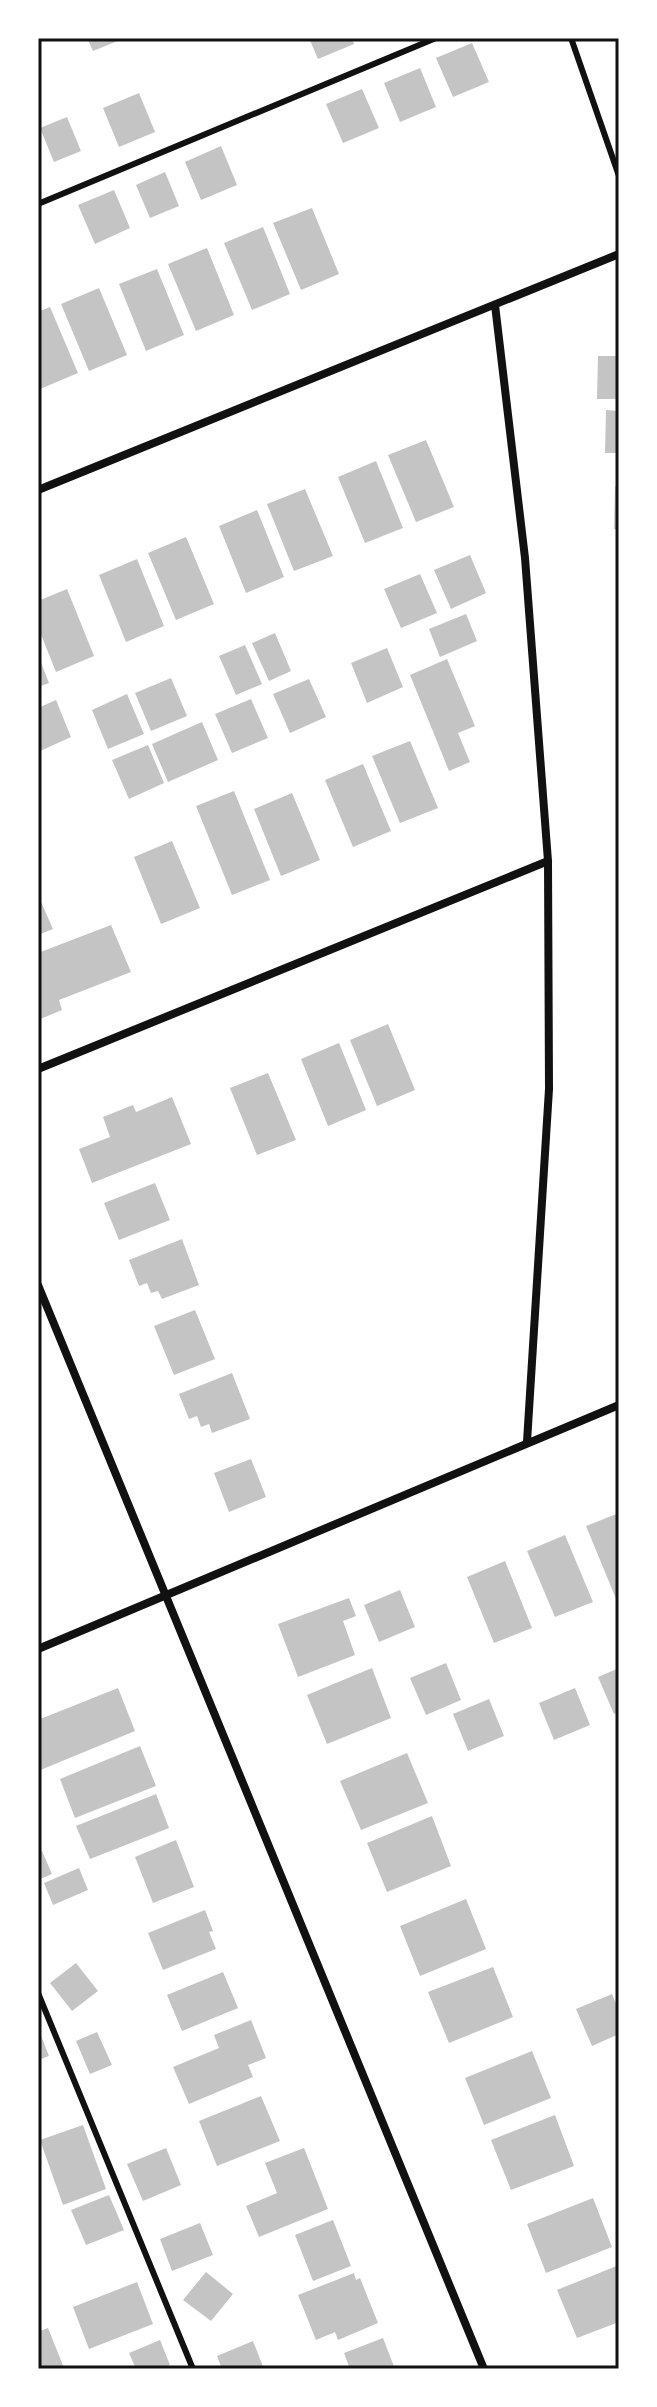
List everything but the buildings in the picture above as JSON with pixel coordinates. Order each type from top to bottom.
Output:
[{"type":"street","points":[[38,490],[619,254]]},
{"type":"street","points":[[495,305],[525,558],[548,861],[549,1089],[527,1442]]},
{"type":"street","points":[[38,1069],[548,861]]},
{"type":"street","points":[[38,1285],[484,2369]]},
{"type":"street","points":[[38,1649],[619,1405]]},
{"type":"lane","points":[[38,204],[436,38]]},
{"type":"lane","points":[[571,38],[619,176]]},
{"type":"lane","points":[[38,1993],[193,2369]]}]
